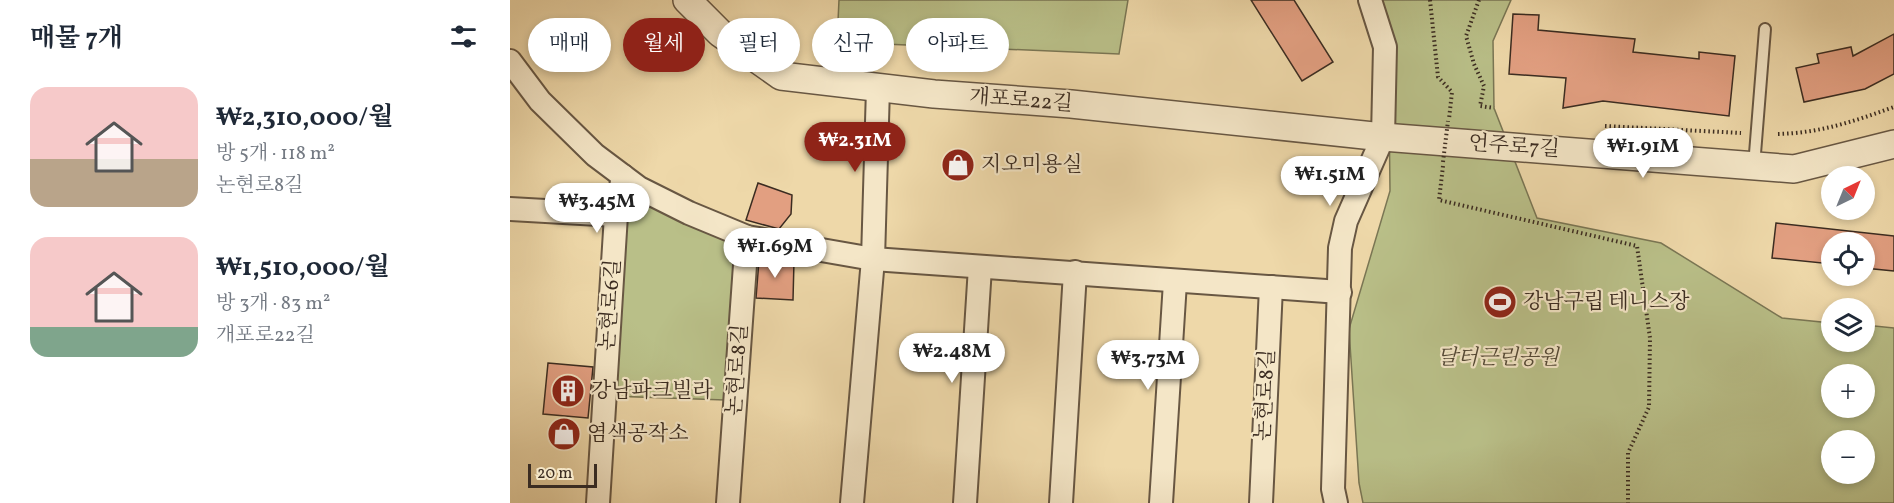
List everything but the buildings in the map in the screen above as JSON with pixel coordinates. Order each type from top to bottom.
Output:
[{"type":"street","name":"개포로22길","points":[[687,0],[720,33],[781,76],[1383,137]]},
{"type":"street","points":[[1336,503],[1333,489],[1340,249],[1346,221],[1383,137],[1385,47],[1370,0]]},
{"type":"street","points":[[510,61],[540,101],[595,155],[622,176],[639,188],[689,213],[747,237],[873,259],[1340,292]]},
{"type":"street","points":[[852,503],[873,259],[878,87]]},
{"type":"street","name":"언주로7길","points":[[1383,137],[1794,169],[1894,144]]},
{"type":"street","name":"논현로6길","points":[[598,503],[616,215],[622,176]]},
{"type":"street","points":[[510,209],[616,215]]},
{"type":"street","name":"논현로8길","points":[[728,503],[747,237]]},
{"type":"street","points":[[965,503],[980,267]]},
{"type":"street","points":[[1061,503],[1075,272]]},
{"type":"street","points":[[1161,503],[1175,282]]},
{"type":"street","name":"논현로8길","points":[[1261,503],[1271,287]]},
{"type":"lane","points":[[1754,166],[1766,29]]},
{"type":"path","points":[[1430,0],[1438,77],[1452,92],[1439,200],[1637,246],[1650,338],[1649,407],[1628,453],[1628,503]]},
{"type":"path","points":[[1479,0],[1466,36],[1474,64],[1484,86],[1480,106],[1494,108]]},
{"type":"path","points":[[1778,134],[1807,134],[1837,128],[1894,107]]},
{"type":"path","points":[[1605,126],[1742,134]]},
{"type":"green space","points":[[839,0],[1128,0],[1119,54],[1009,49],[1009,18],[906,18],[906,45],[894,44],[894,18],[838,18]]},
{"type":"green space","name":"달터근린공원","points":[[1381,0],[1511,0],[1493,41],[1494,108],[1537,218],[1661,243],[1782,318],[1821,322],[1821,352],[1875,352],[1875,326],[1894,328],[1894,503],[1363,503],[1359,483],[1349,329],[1390,191],[1388,17]]},
{"type":"green space","points":[[628,191],[740,242],[725,400],[609,396]]},
{"type":"place","name":"지오미용실","points":[[958,165]]},
{"type":"place","name":"강남구립 테니스장","points":[[1500,302]]},
{"type":"place","name":"강남파크빌라","points":[[568,391]]},
{"type":"place","name":"염색공작소","points":[[564,434]]}]
